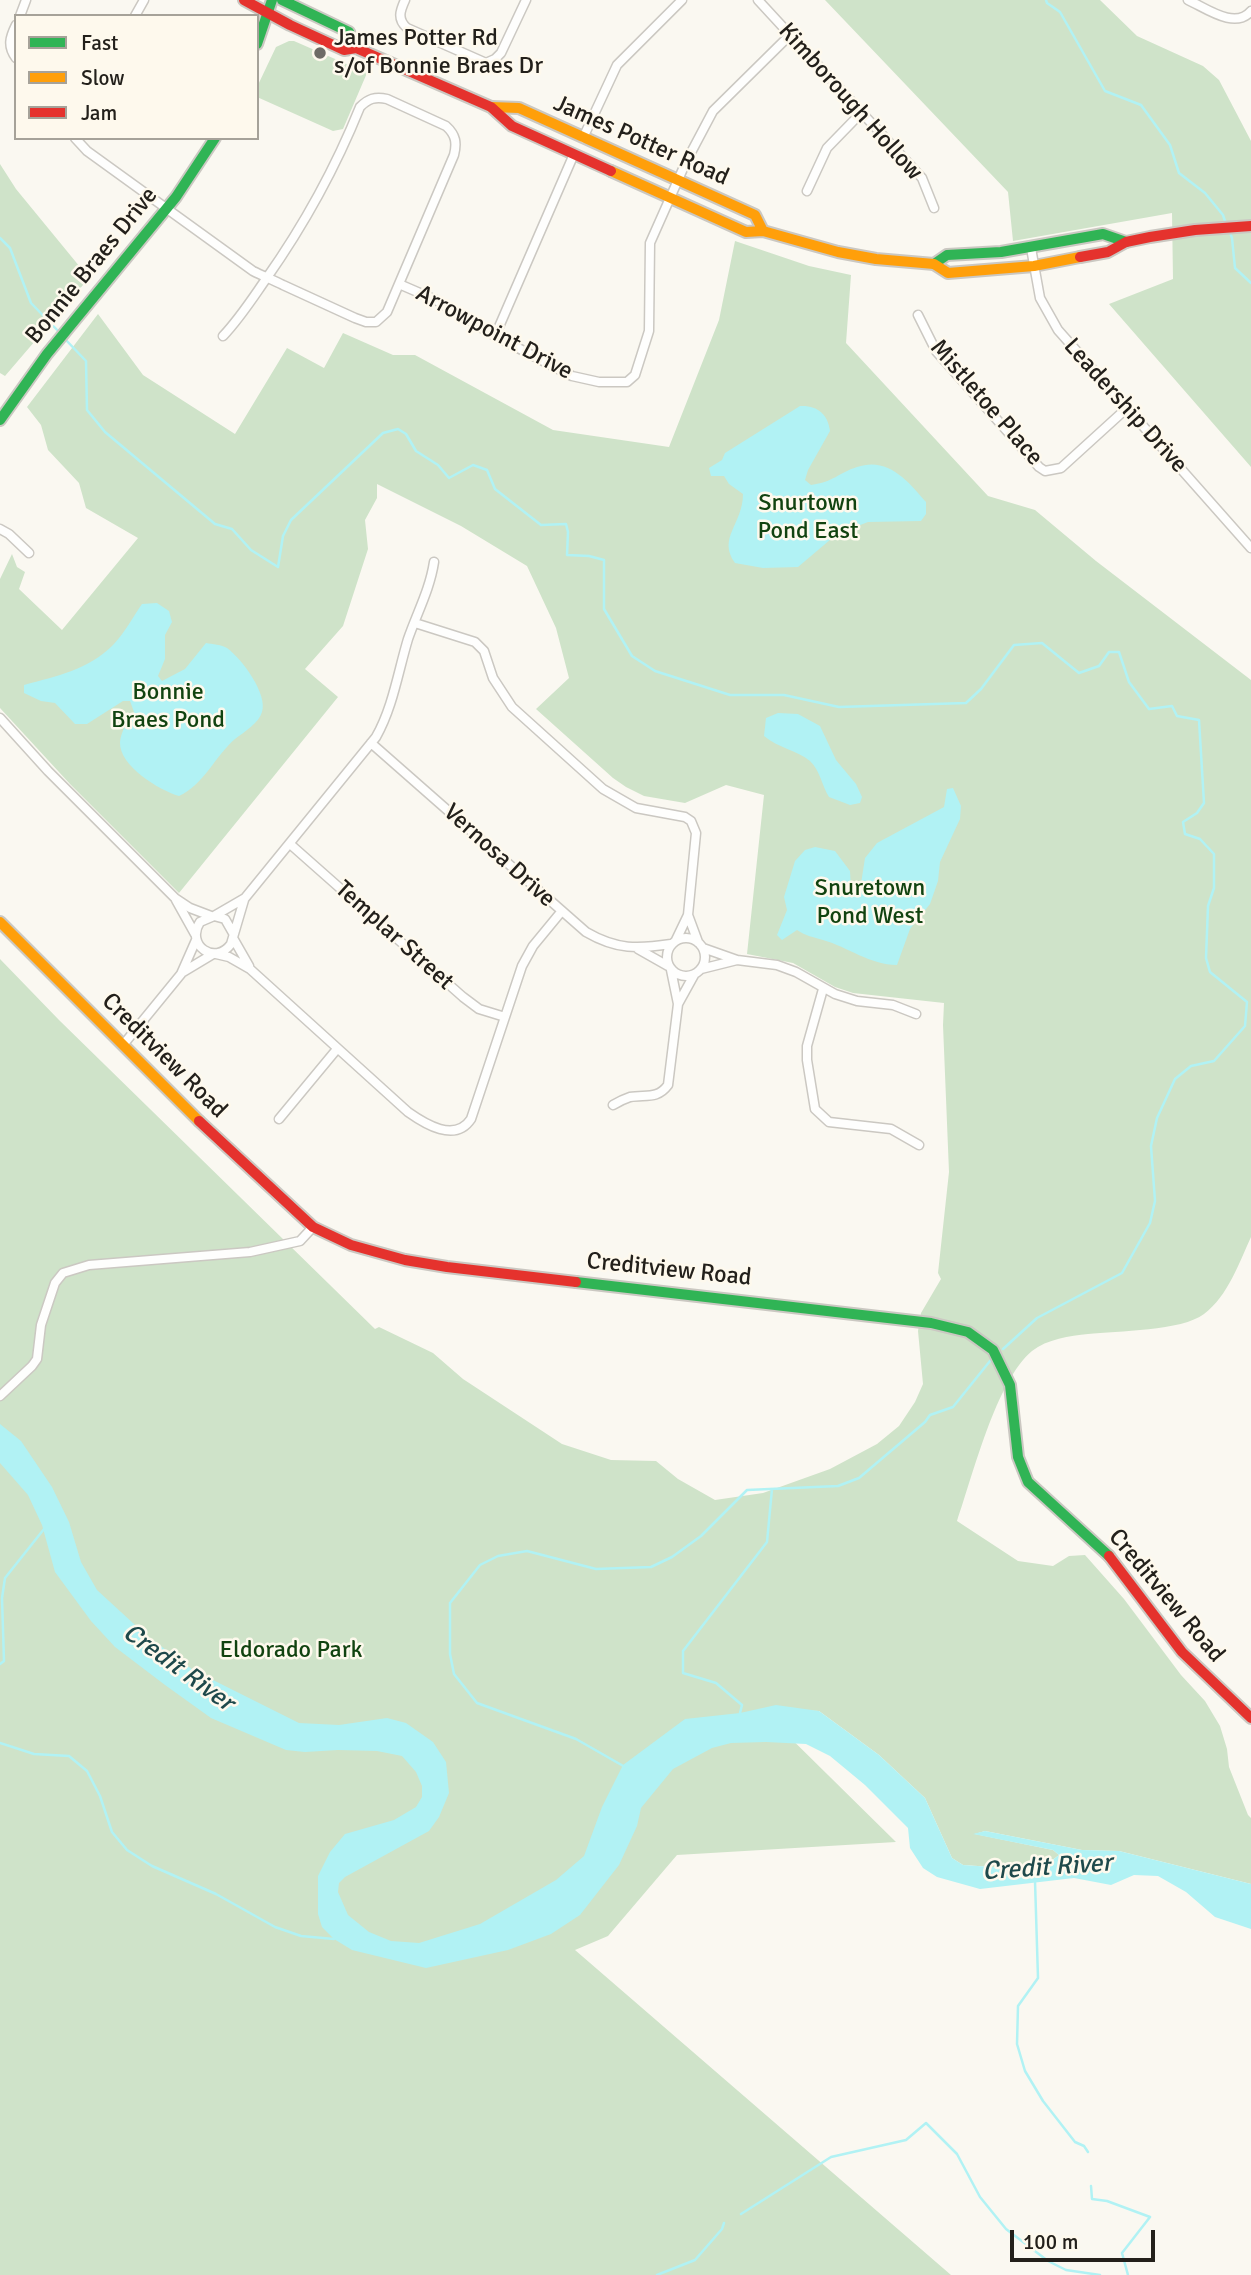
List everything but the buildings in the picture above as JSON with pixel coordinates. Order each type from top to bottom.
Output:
[{"type":"street","name":"James Potter Road","points":[[244,0],[344,50],[356,48],[491,107],[512,126],[746,232],[763,231],[838,252],[876,259],[934,264],[948,273],[1034,266],[1108,252],[1126,242],[1173,233],[1251,226]]},
{"type":"street","points":[[259,38],[272,0]]},
{"type":"street","name":"James Potter Road","points":[[282,0],[349,32],[356,48]]},
{"type":"street","points":[[405,0],[400,15],[401,22],[407,28],[486,63],[501,52],[526,0]]},
{"type":"street","points":[[583,138],[617,65],[682,0]]},
{"type":"street","name":"Kimborough Hollow","points":[[758,0],[922,177],[934,208]]},
{"type":"street","points":[[1188,0],[1229,19],[1238,19],[1251,11]]},
{"type":"street","points":[[14,30],[10,47],[14,54]]},
{"type":"street","name":"Arrowpoint Drive","points":[[399,284],[436,300],[495,336],[578,378],[614,384],[627,383],[632,379],[649,331],[650,243],[670,197],[713,111],[791,34]]},
{"type":"street","points":[[77,140],[87,151],[244,265],[267,278],[366,322],[376,322],[387,312],[454,155],[457,143],[454,136],[446,126],[379,97],[365,102],[360,107],[319,198],[267,278],[242,316],[223,336]]},
{"type":"street","name":"James Potter Road","points":[[491,107],[519,108],[755,215],[763,231]]},
{"type":"street","points":[[807,191],[827,148],[862,112]]},
{"type":"street","name":"Bonnie Braes Drive","points":[[0,420],[107,279],[167,209],[214,140]]},
{"type":"street","points":[[495,336],[574,154]]},
{"type":"street","name":"James Potter Road","points":[[934,264],[947,255],[1031,248],[1103,234],[1126,242]]},
{"type":"street","name":"Leadership Drive","points":[[1031,248],[1040,298],[1047,314],[1065,338],[1251,548]]},
{"type":"street","name":"Mistletoe Place","points":[[918,315],[936,351],[1045,471],[1061,468],[1127,408]]},
{"type":"street","points":[[0,529],[29,553]]},
{"type":"street","points":[[123,1045],[181,974],[200,922],[245,898],[371,743],[387,713],[431,581],[434,562]]},
{"type":"street","points":[[415,623],[481,646],[496,685],[512,707],[603,789],[636,808],[685,817],[691,821],[696,833],[688,915],[667,954],[678,1004],[670,1080],[665,1090],[653,1097],[631,1097],[613,1105]]},
{"type":"street","points":[[0,718],[48,771],[175,898],[202,950],[230,957],[250,969],[418,1119],[433,1127],[453,1131],[467,1125],[471,1119],[524,961],[561,912]]},
{"type":"street","name":"Vernosa Drive","points":[[371,743],[561,912],[598,939],[616,946],[638,949],[674,942]]},
{"type":"street","name":"Templar Street","points":[[290,844],[463,997],[479,1009],[505,1017]]},
{"type":"street","points":[[175,898],[225,919],[250,969]]},
{"type":"street","points":[[181,974],[227,949],[245,898]]},
{"type":"street","points":[[678,1004],[705,959],[688,915]]},
{"type":"street","name":"Creditview Road","points":[[0,922],[198,1120],[313,1227],[351,1245],[405,1260],[918,1321],[968,1332],[993,1350],[1006,1373],[1010,1385],[1018,1457],[1028,1482],[1107,1554],[1182,1652],[1251,1718]]},
{"type":"street","points":[[674,942],[688,938],[737,960],[787,968],[823,989],[857,1001],[893,1005],[916,1014]]},
{"type":"street","name":"Vernosa Drive","points":[[638,949],[670,968]]},
{"type":"street","points":[[670,968],[682,976],[737,960]]},
{"type":"street","points":[[823,989],[813,1018],[807,1052],[817,1113],[829,1122],[891,1129],[919,1145]]},
{"type":"street","points":[[279,1119],[337,1048]]},
{"type":"street","points":[[0,1396],[37,1359],[41,1325],[55,1283],[63,1273],[89,1265],[250,1252],[300,1241],[313,1227]]},
{"type":"green space","points":[[825,0],[1100,0],[1137,36],[1203,66],[1219,80],[1251,141],[1251,467],[1109,304],[1173,279],[1172,213],[1013,241],[1008,192]]},
{"type":"green space","points":[[294,41],[367,73],[343,129],[333,131],[259,98],[259,83],[276,47]]},
{"type":"green space","points":[[0,164],[16,189],[89,278],[5,376],[0,373]]},
{"type":"green space","points":[[735,241],[809,266],[851,275],[846,343],[988,496],[1035,510],[1096,561],[1251,680],[1251,1237],[1220,1298],[1194,1320],[1165,1327],[1066,1337],[1032,1351],[1019,1365],[997,1406],[957,1521],[1018,1561],[1053,1566],[1069,1556],[1085,1555],[1124,1599],[1181,1675],[1205,1701],[1220,1726],[1229,1767],[1251,1818],[1251,1884],[1119,1851],[1082,1850],[985,1831],[975,1834],[1053,1850],[1059,1855],[1046,1865],[1022,1869],[963,1865],[952,1858],[925,1798],[879,1755],[819,1711],[761,1709],[896,1842],[677,1855],[608,1936],[575,1950],[951,2275],[0,2275],[0,959],[375,1329],[379,1327],[433,1353],[463,1379],[562,1444],[611,1460],[656,1461],[678,1479],[715,1500],[763,1493],[830,1469],[877,1444],[899,1426],[923,1384],[918,1331],[921,1313],[941,1279],[938,1273],[949,1172],[944,1003],[853,993],[835,987],[793,963],[747,954],[764,795],[726,785],[685,803],[644,796],[613,778],[536,709],[569,678],[556,628],[527,566],[461,526],[377,484],[377,498],[365,520],[368,549],[343,626],[305,669],[338,697],[179,893],[70,784],[0,708],[0,579],[12,554],[17,567],[25,572],[19,589],[62,630],[138,538],[86,508],[79,483],[48,450],[41,425],[27,407],[98,314],[143,375],[235,434],[287,348],[324,368],[343,333],[393,355],[415,355],[553,430],[669,447],[719,320]]},
{"type":"water","points":[[800,406],[812,407],[821,412],[830,431],[805,480],[811,485],[819,484],[857,467],[878,465],[905,479],[926,502],[926,514],[921,521],[868,522],[837,534],[798,567],[763,568],[735,563],[729,546],[743,494],[729,484],[724,476],[711,476],[709,468],[722,460],[725,453]]},
{"type":"water","points":[[157,603],[169,611],[172,622],[165,635],[165,659],[158,676],[162,681],[185,669],[206,643],[220,645],[233,653],[246,668],[258,687],[263,705],[255,724],[228,746],[195,785],[179,796],[142,776],[121,751],[122,734],[134,712],[130,701],[123,701],[87,724],[75,724],[55,703],[41,701],[24,693],[24,685],[72,671],[93,661],[117,641],[142,604]]},
{"type":"water","points":[[778,713],[798,714],[820,726],[836,760],[856,784],[862,797],[860,803],[850,805],[829,797],[810,761],[764,736],[766,718]]},
{"type":"water","points":[[953,788],[961,806],[960,819],[940,862],[938,881],[930,904],[910,929],[897,965],[868,959],[797,930],[782,940],[777,935],[787,910],[784,897],[795,861],[805,850],[815,847],[835,851],[850,871],[851,889],[860,890],[865,858],[877,843],[944,807],[947,789]]},
{"type":"water","name":"Credit River","points":[[0,1424],[21,1441],[52,1487],[69,1522],[81,1562],[97,1590],[146,1635],[193,1670],[299,1723],[339,1725],[387,1718],[406,1723],[433,1742],[446,1762],[449,1793],[439,1817],[429,1831],[345,1877],[339,1883],[338,1892],[348,1915],[369,1932],[391,1941],[419,1943],[480,1924],[556,1880],[584,1856],[602,1807],[623,1765],[685,1719],[740,1713],[776,1705],[819,1711],[879,1755],[925,1798],[952,1858],[963,1865],[1022,1869],[1046,1865],[1059,1855],[1053,1850],[973,1834],[985,1831],[1082,1850],[1119,1851],[1251,1884],[1251,1929],[1215,1917],[1186,1892],[1158,1876],[1134,1875],[1111,1885],[1074,1878],[980,1889],[937,1877],[923,1868],[910,1848],[908,1828],[865,1785],[830,1756],[806,1744],[766,1742],[731,1743],[712,1748],[673,1769],[641,1808],[637,1826],[619,1865],[580,1915],[551,1934],[508,1950],[426,1968],[352,1950],[334,1939],[322,1927],[318,1914],[318,1876],[330,1852],[345,1834],[394,1820],[416,1807],[422,1797],[422,1786],[416,1772],[402,1756],[377,1751],[286,1750],[211,1718],[115,1647],[91,1621],[55,1572],[42,1525],[28,1495],[0,1463]]},
{"type":"waterway","points":[[1046,0],[1060,12],[1105,91],[1141,105],[1170,145],[1179,173],[1205,193],[1223,215],[1226,224]]},
{"type":"waterway","points":[[1229,230],[1235,268],[1251,283]]},
{"type":"waterway","points":[[0,238],[10,248],[31,303],[61,334]]},
{"type":"waterway","points":[[65,339],[86,361],[87,410],[105,432],[215,524],[232,529],[251,550],[278,567],[283,536],[291,520],[383,433],[398,429],[406,434],[416,451],[438,465],[449,478],[473,465],[487,470],[495,489],[541,525],[566,524],[567,555],[604,560],[604,609],[632,656],[655,671],[730,695],[784,695],[839,707],[966,703],[981,689],[1014,645],[1042,643],[1079,673],[1099,666],[1109,652],[1119,652],[1129,682],[1149,709],[1172,706],[1177,716],[1199,720],[1204,803],[1197,813],[1183,822],[1185,834],[1200,839],[1214,854],[1214,888],[1208,906],[1206,958],[1210,972],[1247,1002],[1245,1026],[1214,1061],[1191,1066],[1175,1079],[1157,1118],[1151,1146],[1155,1201],[1150,1223],[1122,1273],[1037,1318],[1003,1349]]},
{"type":"waterway","points":[[625,1767],[576,1739],[477,1703],[454,1674],[450,1654],[450,1603],[480,1565],[498,1556],[527,1551],[596,1569],[651,1567],[672,1557],[701,1536],[747,1490],[838,1486],[859,1478],[930,1415],[953,1407],[990,1361]]},
{"type":"waterway","points":[[740,1713],[742,1705],[716,1683],[683,1673],[683,1651],[767,1542],[772,1489]]},
{"type":"waterway","points":[[0,1664],[4,1661],[2,1598],[5,1578],[44,1529]]},
{"type":"waterway","points":[[0,1743],[34,1754],[69,1756],[87,1771],[100,1796],[112,1832],[127,1850],[152,1866],[216,1894],[275,1927],[301,1936],[334,1939]]},
{"type":"waterway","points":[[1035,1881],[1038,1978],[1018,2006],[1017,2044],[1025,2071],[1043,2101],[1075,2142],[1084,2146],[1088,2152]]},
{"type":"waterway","points":[[741,2214],[831,2157],[906,2140],[926,2123],[957,2154],[980,2197],[1006,2229],[1048,2261],[1066,2270],[1100,2275]]},
{"type":"waterway","points":[[1091,2186],[1092,2199],[1107,2201],[1150,2217],[1122,2253],[1128,2275]]},
{"type":"waterway","points":[[657,2275],[695,2260],[722,2229],[724,2223]]},
{"type":"traffic: fast","points":[[259,38],[272,0]]},
{"type":"traffic: fast","points":[[282,0],[349,32],[356,48]]},
{"type":"traffic: fast","points":[[0,420],[47,354],[176,197],[214,140]]},
{"type":"traffic: fast","points":[[934,264],[947,255],[1001,252],[1103,234],[1126,242]]},
{"type":"traffic: fast","points":[[576,1282],[931,1323],[968,1332],[993,1350],[1010,1385],[1018,1457],[1028,1482],[1109,1556]]},
{"type":"traffic: slow","points":[[491,107],[519,108],[755,215],[763,231]]},
{"type":"traffic: slow","points":[[611,171],[746,232],[763,231],[838,252],[876,259],[934,264],[948,273],[1034,266],[1080,257]]},
{"type":"traffic: slow","points":[[0,922],[199,1121]]},
{"type":"traffic: jam","points":[[244,0],[344,50],[356,48],[491,107],[512,126],[611,171]]},
{"type":"traffic: jam","points":[[1080,257],[1108,252],[1126,242],[1150,237],[1251,226]]},
{"type":"traffic: jam","points":[[199,1121],[313,1227],[351,1245],[405,1260],[447,1267],[576,1282]]},
{"type":"traffic: jam","points":[[1109,1556],[1182,1652],[1251,1718]]},
{"type":"place","name":"James Potter Rd s/of Bonnie Braes Dr","points":[[320,53]]},
{"type":"park label","name":"Snurtown Pond East","points":[[808,518]]},
{"type":"park label","name":"Bonnie Braes Pond","points":[[168,707]]},
{"type":"park label","name":"Snuretown Pond West","points":[[870,903]]},
{"type":"park label","name":"Eldorado Park","points":[[291,1651]]}]
